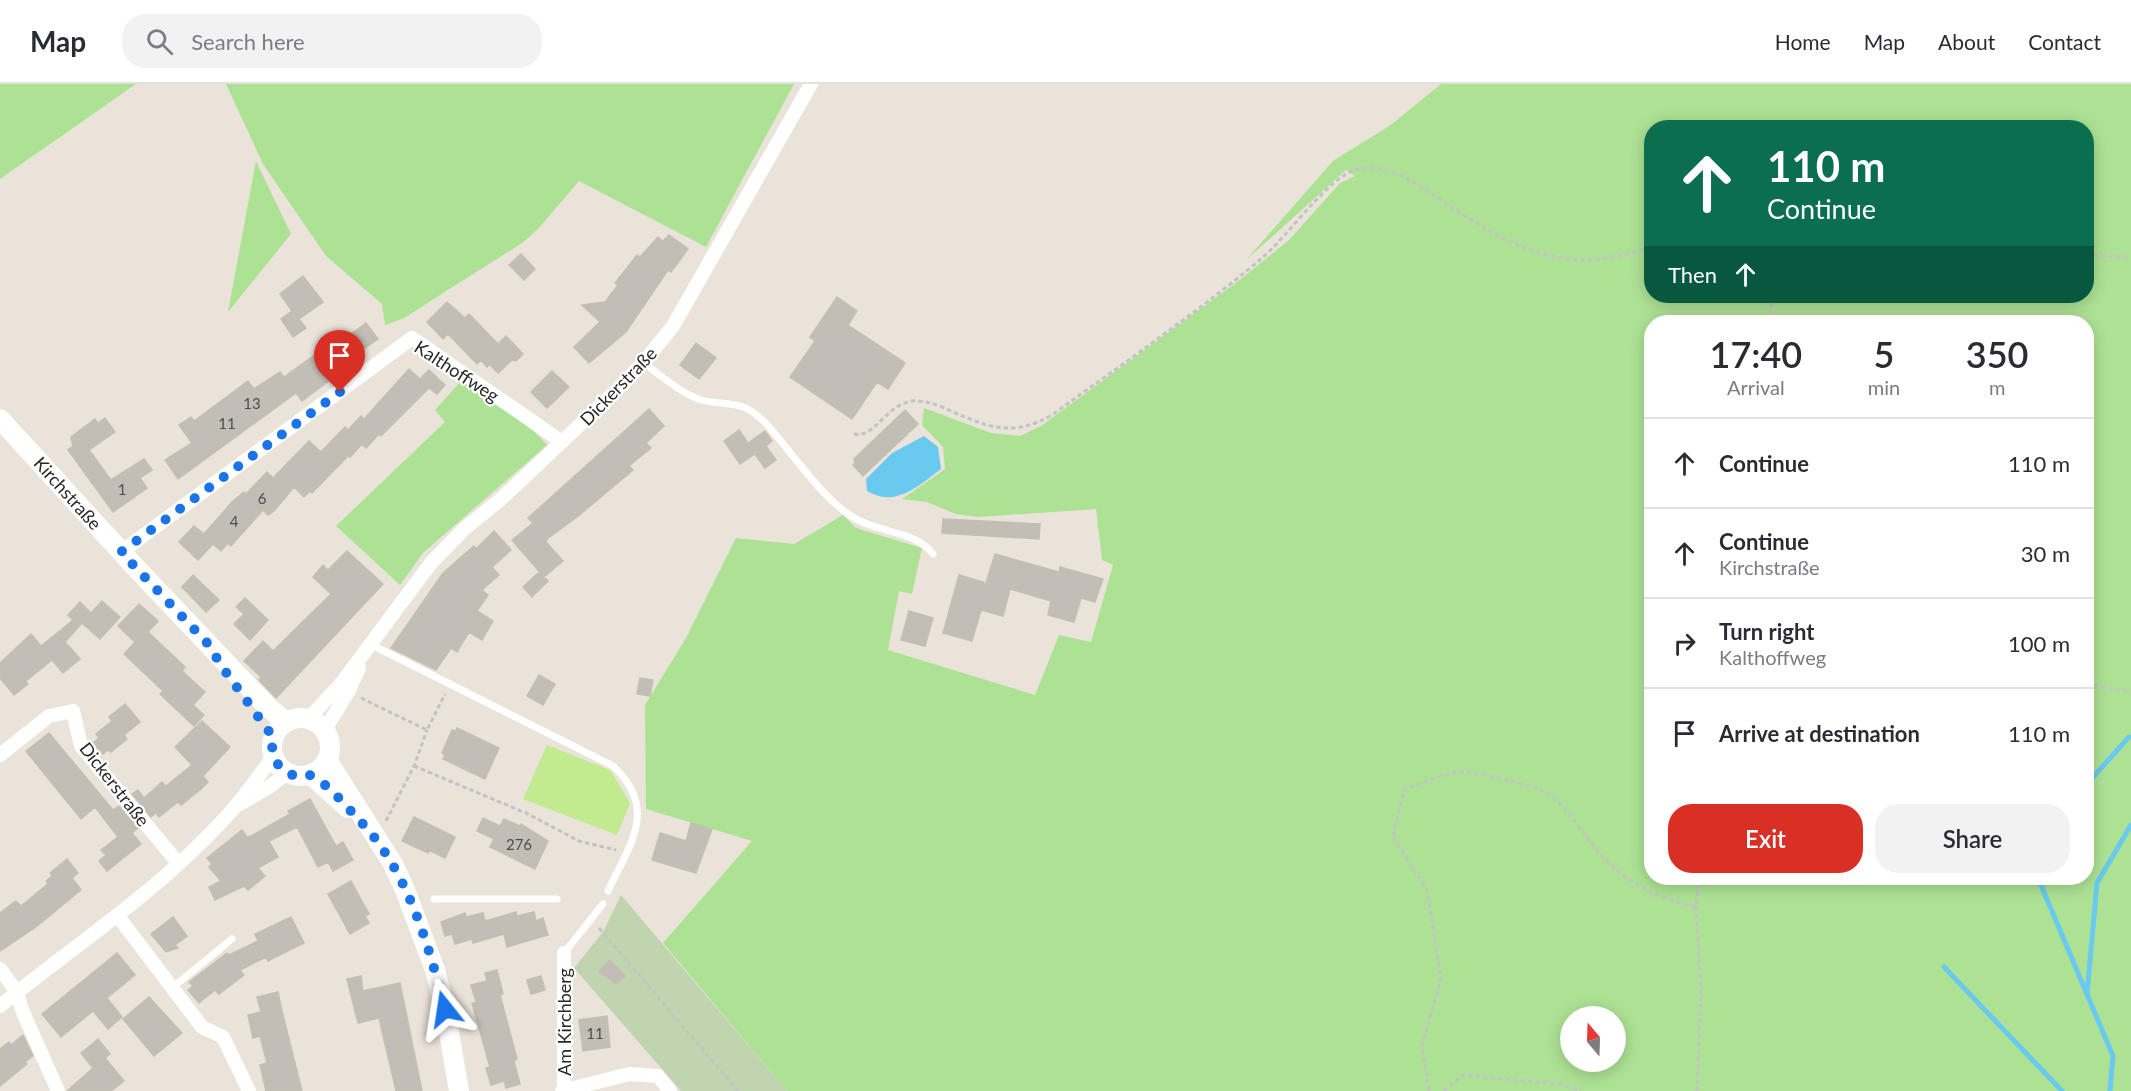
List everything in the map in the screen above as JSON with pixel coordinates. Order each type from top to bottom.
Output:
[{"type":"street","name":"Dickerstraße","points":[[308,719],[333,693],[431,563],[464,529],[501,500],[644,363],[673,326],[687,303],[811,84]]},
{"type":"street","name":"Kalthoffweg","points":[[121,552],[412,338],[562,442]]},
{"type":"street","name":"Kirchstraße","points":[[0,419],[121,552],[268,707],[280,729]]},
{"type":"street","name":"Dickerstraße","points":[[324,730],[348,692],[370,644]]},
{"type":"street","name":"Dickerstraße","points":[[0,755],[49,716],[73,711],[81,746],[178,863]]},
{"type":"street","points":[[0,1006],[117,915],[178,863],[234,808],[273,757],[280,729],[293,719],[308,719],[324,730],[330,745],[327,760],[323,766],[310,774],[301,776],[287,772],[273,757]]},
{"type":"street","points":[[327,760],[393,864],[405,890],[435,970],[445,1009],[459,1091]]},
{"type":"street","points":[[234,808],[268,788],[287,772]]},
{"type":"street","points":[[310,774],[328,788],[375,836]]},
{"type":"street","points":[[117,915],[202,1027],[223,1037],[249,1091]]},
{"type":"street","name":"Am Kirchberg","points":[[564,953],[563,1091],[629,1074],[658,1076],[670,1091]]},
{"type":"street","points":[[0,969],[17,992],[22,1010],[58,1091]]},
{"type":"lane","points":[[644,363],[689,395],[707,401],[746,408],[774,433],[819,488],[840,508],[865,524],[917,540],[926,545],[933,554]]},
{"type":"lane","points":[[370,644],[613,766],[629,781],[640,817],[608,891]]},
{"type":"lane","points":[[434,899],[556,899]]},
{"type":"lane","points":[[564,953],[590,917],[603,904]]},
{"type":"lane","points":[[173,987],[232,939]]},
{"type":"path","points":[[854,434],[859,435],[870,431],[892,408],[910,401],[932,403],[975,422],[996,428],[1016,429],[1035,424],[1052,415],[1261,259],[1333,183],[1353,170],[1371,168],[1388,170],[1406,177],[1503,239],[1559,258],[1585,260],[1644,249]]},
{"type":"path","points":[[2094,255],[2131,257]]},
{"type":"path","points":[[375,836],[414,766],[427,730],[450,684]]},
{"type":"path","points":[[2094,685],[2131,692]]},
{"type":"path","points":[[348,692],[427,730]]},
{"type":"path","points":[[414,766],[526,813],[579,841],[626,853]]},
{"type":"path","points":[[1429,1091],[1422,1046],[1442,978],[1427,890],[1393,837],[1404,790],[1459,771],[1522,784],[1545,793],[1568,812],[1596,849],[1623,875],[1638,886],[1669,901],[1696,907]]},
{"type":"path","points":[[1697,1091],[1701,989],[1696,907],[1698,885]]},
{"type":"path","points":[[590,917],[738,1091]]},
{"type":"path","points":[[1443,1091],[1463,1075],[1559,1084],[1581,1091]]},
{"type":"green space","points":[[0,84],[136,84],[0,179]]},
{"type":"green space","points":[[226,84],[794,84],[706,247],[579,181],[538,229],[522,243],[404,318],[385,325],[382,304],[326,256],[263,164]]},
{"type":"green space","points":[[1441,84],[2131,84],[2131,1091],[787,1091],[663,943],[752,841],[646,809],[645,705],[686,638],[736,538],[794,544],[843,515],[856,528],[922,548],[912,594],[899,591],[888,650],[1035,695],[1059,635],[1091,642],[1113,565],[1102,560],[1096,509],[978,517],[956,514],[927,502],[902,499],[945,469],[943,447],[922,425],[924,408],[991,433],[1020,436],[1041,426],[1237,282],[1289,240],[1340,183],[1355,176],[1346,170],[1246,260],[1333,161],[1392,124]]},
{"type":"green space","points":[[256,161],[291,234],[228,312]]},
{"type":"green space","points":[[463,379],[531,428],[547,445],[423,553],[400,585],[336,526],[445,422],[435,410]]},
{"type":"green space","points":[[547,745],[610,770],[630,803],[617,835],[523,799]]},
{"type":"green space","points":[[621,895],[787,1091],[681,1091],[574,968],[603,932]]},
{"type":"water","points":[[924,436],[938,447],[941,469],[915,488],[897,496],[878,496],[867,491],[866,479],[892,453]]},
{"type":"building","points":[[669,235],[688,249],[671,272],[668,270],[626,332],[589,363],[574,347],[600,322],[582,305],[605,302],[618,285],[615,283],[637,255],[640,257],[658,237],[663,241]]},
{"type":"building","points":[[521,254],[535,269],[524,280],[509,265]]},
{"type":"building","points":[[303,276],[323,302],[299,319],[306,328],[293,337],[281,319],[292,311],[280,294]]},
{"type":"building","points":[[837,297],[857,311],[848,325],[905,363],[888,389],[877,382],[852,419],[790,377],[815,341],[810,337]]},
{"type":"building","points":[[447,302],[465,318],[469,314],[498,344],[506,336],[523,354],[516,361],[512,360],[498,373],[489,364],[487,367],[481,360],[477,364],[448,334],[443,339],[427,322]]},
{"type":"building","points":[[366,323],[378,339],[359,352],[362,356],[302,401],[296,393],[178,479],[165,460],[192,443],[179,425],[191,417],[194,421],[248,381],[254,389],[280,372],[284,377],[345,333],[348,336]]},
{"type":"building","points":[[696,343],[716,358],[699,379],[680,365]]},
{"type":"building","points":[[409,369],[420,379],[429,370],[445,385],[437,394],[429,388],[381,436],[379,434],[366,448],[362,444],[312,493],[310,491],[304,497],[294,487],[274,511],[268,515],[263,510],[231,546],[228,543],[221,551],[213,544],[198,560],[179,542],[194,526],[204,534],[232,502],[244,492],[246,494],[267,472],[273,478],[309,441],[321,452],[345,427],[348,430],[361,416],[364,419]]},
{"type":"building","points":[[552,371],[569,387],[547,408],[531,392]]},
{"type":"building","points":[[649,409],[664,426],[646,443],[651,448],[629,466],[633,470],[547,539],[546,542],[563,561],[544,577],[512,540],[533,523],[528,518]]},
{"type":"building","points":[[905,410],[918,424],[863,476],[853,465],[854,459]]},
{"type":"building","points":[[105,418],[115,432],[89,450],[111,480],[144,459],[152,470],[140,478],[147,488],[113,512],[68,450],[73,446],[71,437],[95,419],[98,423]]},
{"type":"building","points":[[739,430],[748,443],[765,431],[772,441],[766,446],[776,460],[765,468],[755,454],[740,464],[724,441]]},
{"type":"building","points":[[943,519],[1040,524],[1039,539],[942,533]]},
{"type":"building","points":[[494,531],[511,550],[492,567],[499,575],[482,590],[488,595],[477,611],[493,621],[482,640],[469,632],[457,652],[451,648],[436,670],[391,648],[443,573],[474,546],[476,549]]},
{"type":"building","points":[[347,551],[383,584],[276,698],[259,680],[261,677],[244,661],[263,641],[273,651],[331,594],[313,577],[323,565],[328,570]]},
{"type":"building","points":[[995,554],[1059,572],[1060,567],[1103,579],[1095,602],[1081,598],[1074,622],[1048,615],[1051,601],[1010,589],[1003,616],[981,610],[972,641],[943,633],[959,575],[986,583]]},
{"type":"building","points":[[539,572],[548,581],[532,597],[523,587]]},
{"type":"building","points":[[193,575],[219,600],[206,612],[182,587]]},
{"type":"building","points":[[245,598],[268,620],[250,640],[234,624],[244,614],[236,607]]},
{"type":"building","points":[[102,601],[120,617],[100,639],[82,623],[65,642],[80,659],[63,673],[52,660],[26,681],[28,684],[14,695],[0,678],[0,663],[31,634],[41,646],[73,620],[68,615],[80,602],[91,613]]},
{"type":"building","points":[[139,604],[158,621],[148,632],[185,667],[182,671],[205,692],[193,705],[204,715],[194,726],[160,694],[163,691],[124,654],[135,642],[118,626]]},
{"type":"building","points":[[909,611],[933,618],[925,646],[901,640]]},
{"type":"building","points":[[539,675],[555,684],[543,705],[527,696]]},
{"type":"building","points":[[640,678],[653,680],[650,696],[637,694]]},
{"type":"building","points":[[125,704],[140,722],[124,735],[127,739],[111,752],[108,750],[103,754],[93,743],[99,738],[96,734],[112,721],[109,717]]},
{"type":"building","points":[[202,721],[230,747],[203,776],[208,782],[200,790],[181,805],[178,802],[159,817],[156,813],[151,817],[132,794],[138,790],[144,798],[162,782],[166,786],[192,765],[175,747]]},
{"type":"building","points":[[457,728],[499,748],[485,779],[443,759],[445,755],[442,753],[452,730],[456,731]]},
{"type":"building","points":[[49,733],[113,810],[119,806],[138,828],[132,833],[141,844],[107,871],[99,861],[106,855],[101,850],[118,837],[95,807],[81,819],[26,751]]},
{"type":"building","points":[[310,799],[336,846],[343,842],[353,860],[333,871],[328,862],[318,867],[297,827],[269,841],[278,857],[258,868],[265,876],[248,890],[244,886],[215,900],[209,887],[221,881],[209,867],[212,864],[207,858],[242,830],[247,837],[251,836],[290,814],[288,811]]},
{"type":"building","points":[[414,817],[455,837],[445,858],[402,841]]},
{"type":"building","points":[[483,818],[500,826],[504,819],[520,826],[521,824],[548,841],[535,869],[490,847],[494,839],[477,831]]},
{"type":"building","points":[[691,823],[712,829],[696,873],[652,860],[660,833],[686,841]]},
{"type":"building","points":[[67,859],[78,873],[72,878],[81,890],[36,927],[0,951],[0,913],[16,901],[21,906],[48,884],[46,881],[52,876],[50,873]]},
{"type":"building","points":[[351,881],[369,914],[365,916],[369,923],[350,934],[328,894]]},
{"type":"building","points":[[516,912],[517,916],[534,912],[536,921],[543,918],[548,935],[507,947],[504,934],[473,943],[472,939],[455,944],[452,934],[445,936],[441,922],[465,913],[466,917],[483,913],[485,921]]},
{"type":"building","points":[[173,917],[187,936],[175,945],[178,948],[166,952],[151,934]]},
{"type":"building","points":[[291,917],[304,943],[268,961],[266,957],[240,970],[244,975],[219,994],[215,990],[199,1003],[188,990],[193,986],[189,982],[227,953],[229,955],[258,941],[255,934]]},
{"type":"building","points":[[117,953],[135,975],[107,998],[122,1017],[108,1029],[93,1011],[61,1037],[42,1014]]},
{"type":"building","points":[[610,960],[625,976],[616,984],[599,971]]},
{"type":"building","points":[[497,970],[503,994],[500,995],[517,1059],[514,1061],[520,1084],[506,1088],[504,1081],[491,1085],[486,1068],[490,1067],[472,1003],[476,1002],[471,985],[487,981],[485,973]]},
{"type":"building","points":[[361,976],[363,991],[400,983],[422,1091],[396,1091],[379,1018],[358,1023],[347,979]]},
{"type":"building","points":[[541,976],[545,990],[531,994],[527,980]]},
{"type":"building","points":[[278,992],[302,1091],[266,1091],[260,1065],[267,1063],[260,1036],[253,1038],[248,1015],[261,1012],[257,997]]},
{"type":"building","points":[[149,997],[182,1033],[154,1056],[123,1019]]},
{"type":"building","points":[[607,1016],[610,1047],[583,1051],[579,1020]]},
{"type":"building","points":[[23,1035],[33,1056],[25,1062],[27,1064],[0,1086],[0,1049],[9,1042],[11,1045]]},
{"type":"building","points":[[98,1039],[110,1054],[105,1058],[124,1081],[111,1091],[67,1091],[93,1068],[81,1053]]},
{"type":"waterway","points":[[2094,776],[2129,737]]},
{"type":"waterway","points":[[2087,994],[2097,883],[2131,825]]},
{"type":"waterway","points":[[2041,885],[2113,1056],[2110,1091]]},
{"type":"waterway","points":[[1944,967],[2062,1091]]},
{"type":"route","points":[[340,392],[121,552],[210,646],[220,664],[273,737],[273,757],[278,765],[292,775],[310,774],[328,788],[377,839],[393,864],[405,890],[435,970],[445,1009]]}]
